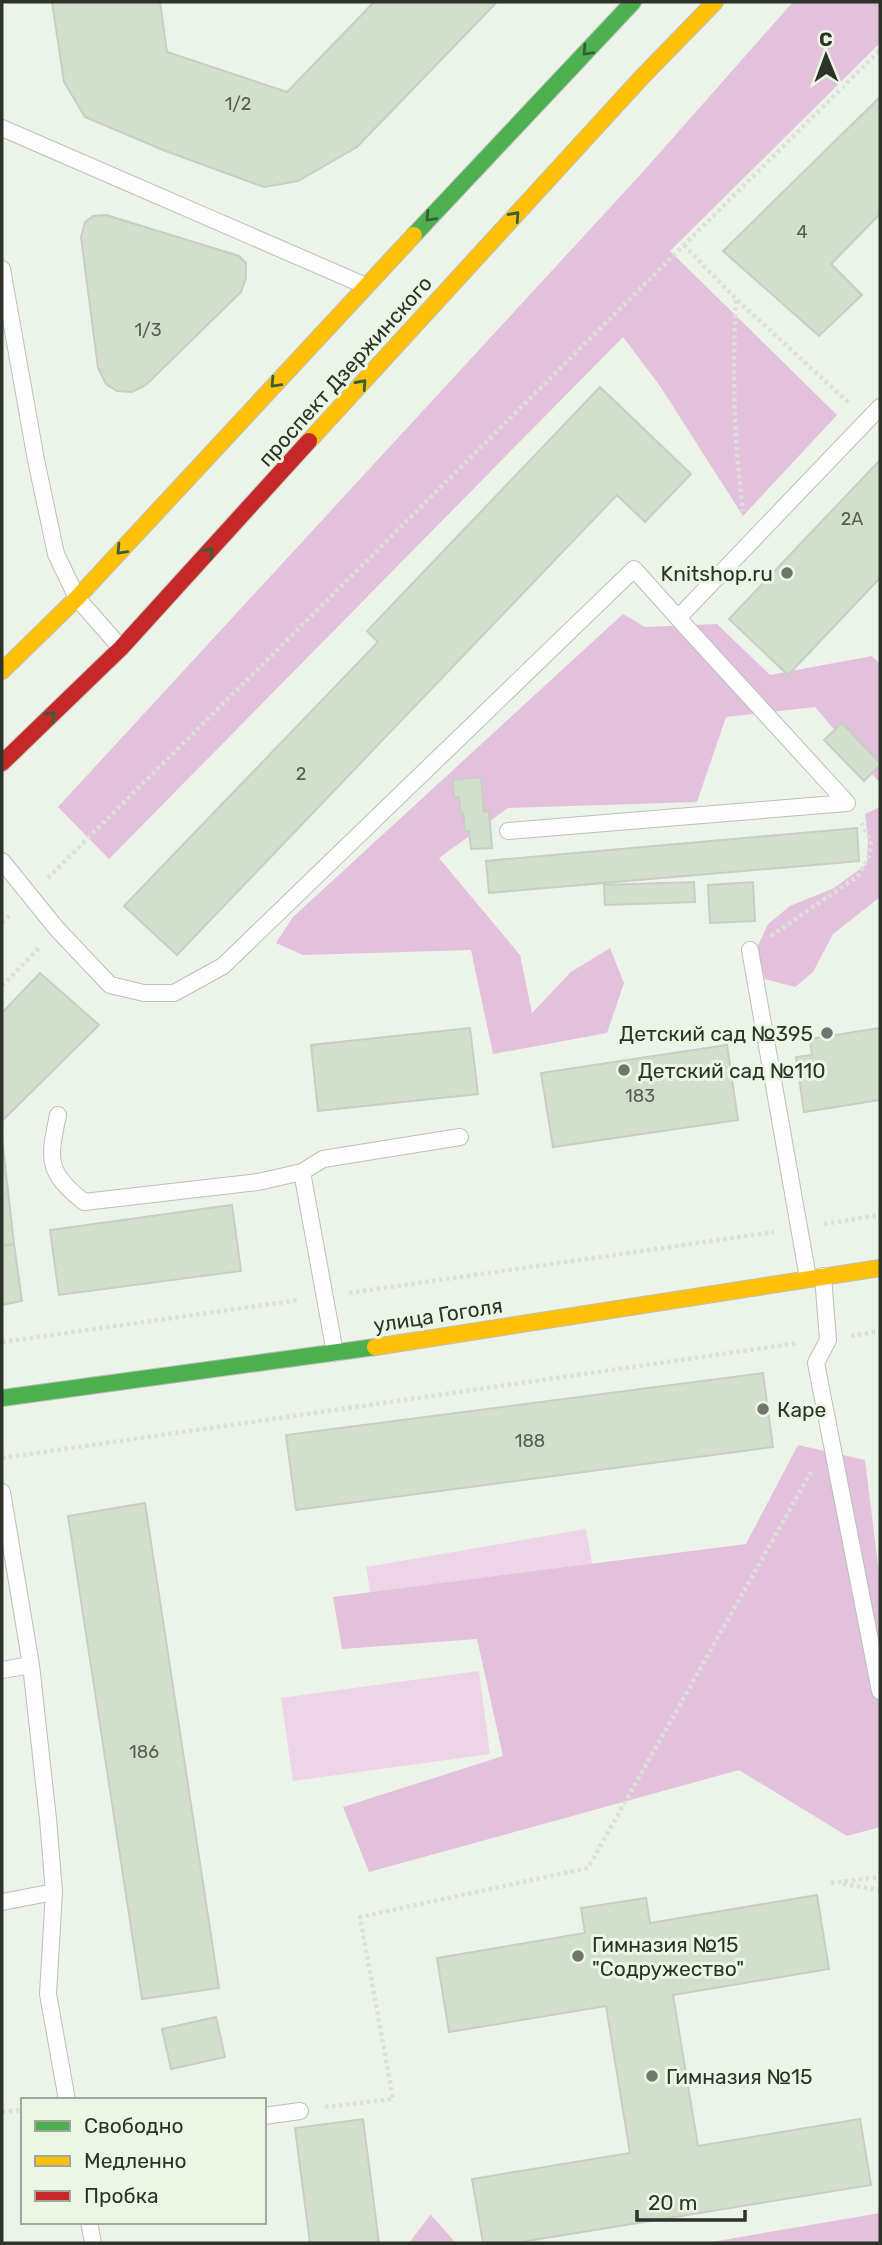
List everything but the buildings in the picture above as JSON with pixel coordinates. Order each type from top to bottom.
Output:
[{"type":"main road","name":"проспект Дзержинского","points":[[2,671],[77,598],[633,2]]},
{"type":"main road","name":"проспект Дзержинского","points":[[2,763],[121,648],[642,77],[715,2]]},
{"type":"main road","name":"улица Гоголя","points":[[2,1398],[335,1353],[880,1268]]},
{"type":"lane","points":[[2,128],[366,286]]},
{"type":"lane","points":[[2,269],[36,460],[56,554],[77,598],[121,648]]},
{"type":"lane","points":[[678,618],[880,407]]},
{"type":"lane","points":[[2,862],[57,929],[110,985],[144,993],[174,993],[223,966],[634,569],[847,803]]},
{"type":"lane","points":[[508,831],[847,803]]},
{"type":"lane","points":[[750,950],[798,1228],[815,1277],[828,1340],[816,1363],[880,1691]]},
{"type":"lane","points":[[58,1115],[52,1143],[53,1166],[63,1185],[85,1202],[258,1182],[302,1172],[323,1159],[460,1136]]},
{"type":"lane","points":[[302,1172],[335,1353]]},
{"type":"lane","points":[[2,1492],[31,1665],[54,1892],[48,1994],[67,2098]]},
{"type":"lane","points":[[2,1670],[31,1665]]},
{"type":"lane","points":[[2,1902],[54,1892]]},
{"type":"lane","points":[[266,2116],[299,2110]]},
{"type":"lane","points":[[89,2224],[93,2243]]},
{"type":"path","points":[[2,923],[880,50]]},
{"type":"path","points":[[684,245],[736,299],[867,421]]},
{"type":"path","points":[[736,299],[732,365],[736,451],[747,546]]},
{"type":"path","points":[[750,950],[858,876],[870,855],[870,841],[858,816],[847,803]]},
{"type":"path","points":[[2,986],[57,929]]},
{"type":"path","points":[[2,1342],[880,1215]]},
{"type":"path","points":[[2,1458],[880,1331]]},
{"type":"path","points":[[299,2110],[393,2099],[360,1917],[587,1868],[831,1438]]},
{"type":"path","points":[[831,1883],[880,1877]]},
{"type":"path","points":[[838,1883],[880,1890]]},
{"type":"path","points":[[2,2112],[21,2110]]},
{"type":"shaded area","points":[[793,2],[880,2],[880,43],[670,251],[837,415],[743,516],[660,386],[623,337],[109,859],[58,807],[641,174]]},
{"type":"shaded area","points":[[623,614],[645,627],[717,624],[770,675],[872,656],[880,664],[880,783],[815,707],[726,717],[697,802],[508,808],[439,858],[520,955],[532,1013],[571,972],[610,948],[624,983],[607,1033],[493,1054],[471,950],[303,955],[276,943],[293,917]]},
{"type":"shaded area","points":[[880,807],[880,897],[833,934],[813,972],[795,987],[765,979],[756,950],[768,924],[790,906],[834,888],[867,864],[865,814]]},
{"type":"shaded area","points":[[798,1445],[865,1460],[880,1581],[880,1827],[847,1836],[739,1770],[369,1872],[343,1807],[503,1756],[477,1639],[342,1649],[333,1597],[746,1544]]},
{"type":"shaded area","points":[[586,1529],[597,1593],[377,1631],[366,1567]]},
{"type":"shaded area","points":[[479,1671],[490,1754],[293,1781],[281,1698]]},
{"type":"shaded area","points":[[880,2213],[880,2243],[706,2243]]},
{"type":"shaded area","points":[[431,2215],[456,2243],[409,2243]]},
{"type":"traffic: fast","points":[[414,235],[633,2]]},
{"type":"traffic: fast","points":[[2,1398],[375,1347]]},
{"type":"traffic: slow","points":[[309,441],[642,77],[715,2]]},
{"type":"traffic: slow","points":[[2,671],[77,598],[414,235]]},
{"type":"traffic: slow","points":[[375,1347],[880,1268]]},
{"type":"traffic: jam","points":[[2,763],[121,648],[309,441]]},
{"type":"place","name":"Knitshop.ru","points":[[787,573]]},
{"type":"place","name":"Детский сад №395","points":[[827,1033]]},
{"type":"place","name":"Детский сад №110","points":[[624,1070]]},
{"type":"place","name":"Каре","points":[[763,1409]]},
{"type":"place","name":"Гимназия №15 \"Содружество\"","points":[[578,1956]]},
{"type":"place","name":"Гимназия №15","points":[[652,2076]]}]
